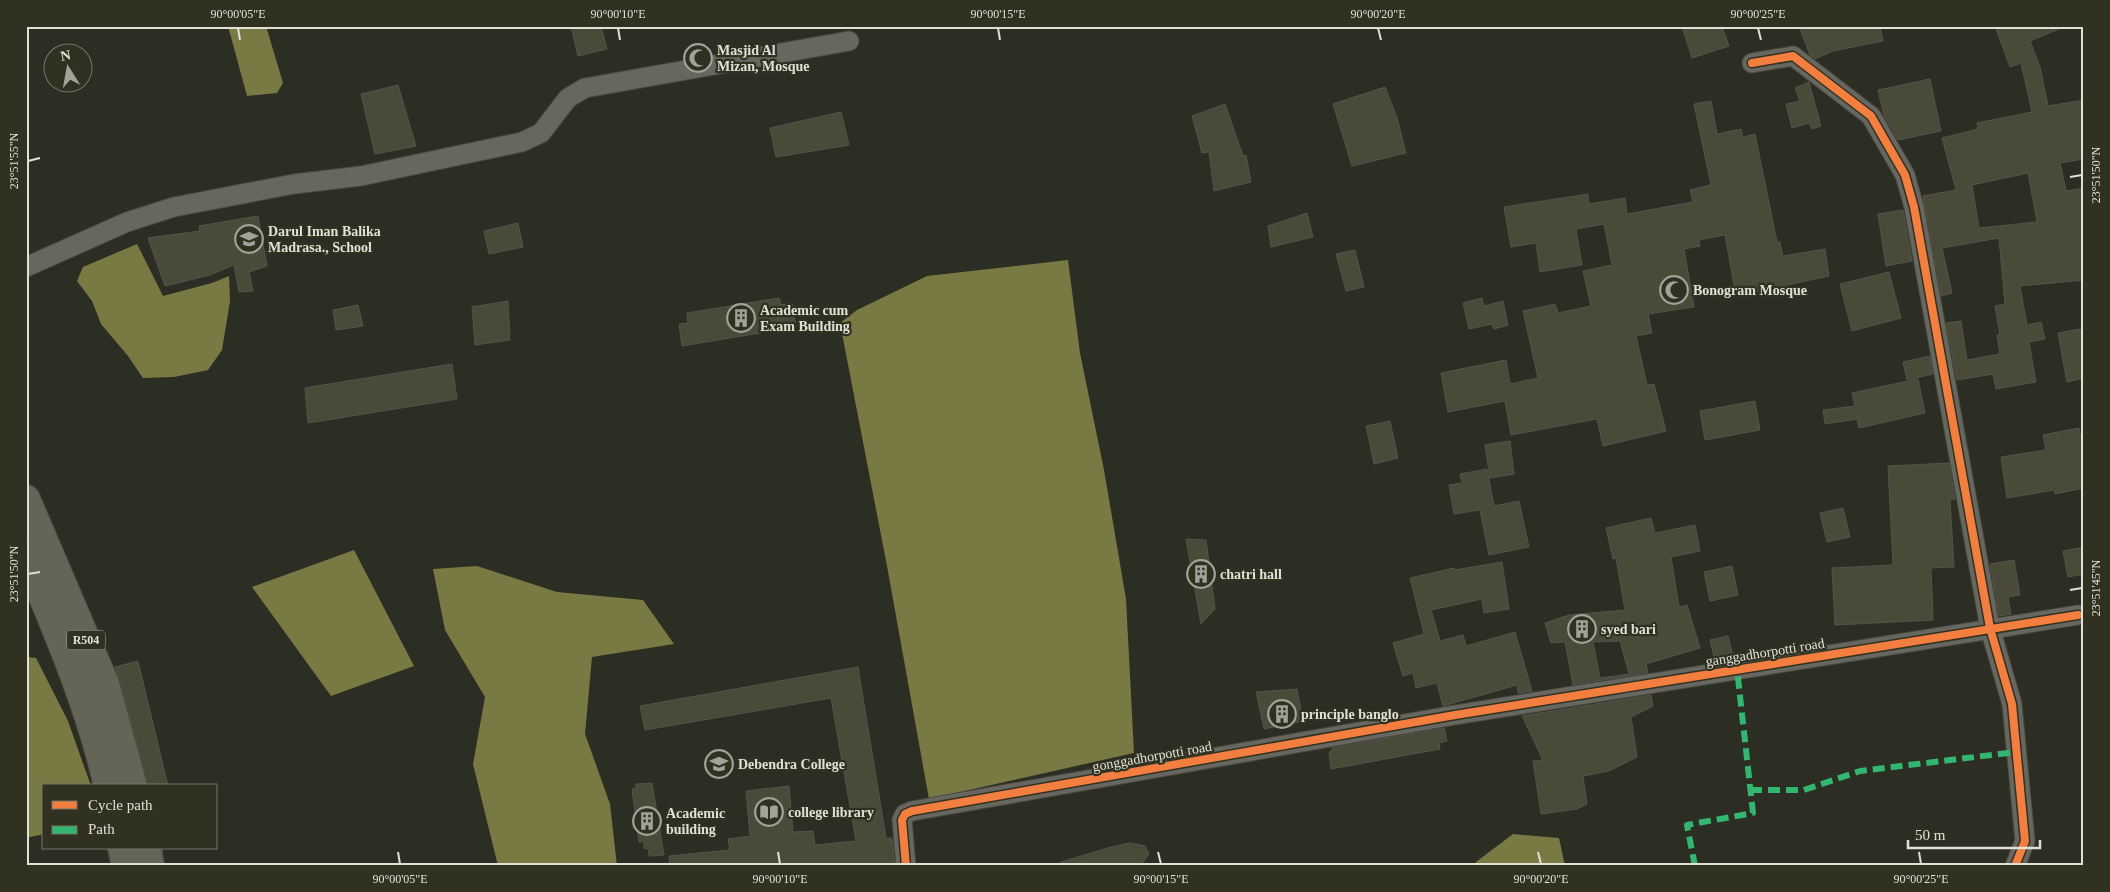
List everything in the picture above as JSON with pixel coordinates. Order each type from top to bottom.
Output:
[{"type":"main road","name":"R504","points":[[26,498],[105,684],[132,784]]},
{"type":"main road","name":"R504","points":[[26,556],[76,675],[108,784]]},
{"type":"main road","points":[[122,850],[126,866]]},
{"type":"main road","points":[[146,850],[150,866]]},
{"type":"street","points":[[26,267],[127,222],[174,207],[294,184],[361,176],[522,142],[541,133],[568,98],[585,88],[849,41]]},
{"type":"street","points":[[1752,63],[1793,56],[1871,116],[1905,175],[1915,217],[1990,628],[2012,704],[2025,841],[2014,866]]},
{"type":"street","name":"ganggadhorpotti road","points":[[1456,715],[2078,615]]},
{"type":"street","name":"gonggadhorpotti road","points":[[906,866],[902,820],[906,814],[912,811],[1456,715]]},
{"type":"shaded area","points":[[228,26],[266,26],[283,83],[277,93],[247,96]]},
{"type":"shaded area","points":[[137,244],[163,296],[212,283],[229,276],[230,301],[222,350],[208,370],[174,377],[143,378],[128,356],[101,324],[92,301],[77,281],[83,267]]},
{"type":"shaded area","points":[[1068,260],[1080,353],[1104,470],[1126,599],[1134,753],[929,799],[887,566],[840,323],[857,310],[927,276]]},
{"type":"shaded area","points":[[354,550],[414,666],[331,696],[252,587]]},
{"type":"shaded area","points":[[477,566],[557,592],[643,600],[674,644],[592,657],[585,734],[610,804],[617,866],[498,866],[473,764],[485,697],[445,630],[433,569]]},
{"type":"shaded area","points":[[26,657],[36,658],[68,721],[90,784],[42,784],[42,834],[26,838]]},
{"type":"shaded area","points":[[1513,834],[1559,838],[1565,866],[1476,866],[1476,862]]},
{"type":"building","points":[[571,26],[601,26],[607,49],[578,56]]},
{"type":"building","points":[[1682,26],[1722,26],[1729,46],[1692,58]]},
{"type":"building","points":[[1799,26],[1880,26],[1883,41],[1833,51],[1815,59],[1810,55]]},
{"type":"building","points":[[1995,26],[2066,26],[2030,41],[2040,67],[2048,106],[2084,100],[2084,157],[2060,163],[2066,191],[2084,188],[2084,280],[2020,286],[2027,325],[2041,322],[2045,339],[2029,342],[2036,382],[1996,389],[1993,374],[1957,380],[1946,323],[1961,321],[1967,360],[2000,354],[1997,335],[2000,335],[1995,306],[2005,304],[1999,238],[1942,248],[1952,293],[1941,296],[1923,196],[1956,190],[1942,138],[1978,129],[1977,123],[2032,112],[2021,63],[2010,67]],"holes":[[[2028,173],[2037,222],[1979,228],[1972,185]]]},
{"type":"building","points":[[1930,79],[1941,131],[1898,140],[1884,116],[1878,90]]},
{"type":"building","points":[[1809,82],[1821,126],[1812,129],[1809,123],[1792,128],[1786,104],[1800,101],[1795,88]]},
{"type":"building","points":[[398,85],[416,146],[375,154],[361,94]]},
{"type":"building","points":[[1385,87],[1397,118],[1406,153],[1352,166],[1333,104]]},
{"type":"building","points":[[1711,101],[1717,134],[1741,129],[1743,137],[1755,134],[1777,242],[1780,242],[1783,256],[1825,249],[1829,276],[1736,296],[1725,235],[1699,240],[1700,246],[1684,249],[1694,307],[1648,314],[1652,333],[1636,336],[1647,385],[1654,384],[1666,431],[1603,446],[1597,419],[1511,435],[1505,401],[1448,412],[1441,373],[1506,360],[1510,384],[1538,378],[1523,311],[1555,304],[1558,313],[1591,306],[1583,271],[1612,265],[1604,224],[1576,229],[1582,265],[1540,272],[1536,243],[1511,247],[1504,207],[1588,194],[1589,204],[1625,198],[1627,214],[1693,202],[1690,190],[1711,185],[1694,104]]},
{"type":"building","points":[[1225,104],[1243,156],[1246,155],[1251,182],[1214,191],[1209,152],[1202,153],[1192,116]]},
{"type":"building","points":[[841,112],[849,145],[776,157],[770,128]]},
{"type":"building","points":[[1903,210],[1912,261],[1886,266],[1878,214]]},
{"type":"building","points":[[1307,213],[1313,237],[1271,247],[1268,226]]},
{"type":"building","points":[[258,216],[267,266],[249,272],[253,291],[239,292],[234,265],[210,275],[165,286],[148,238],[200,231],[199,226]]},
{"type":"building","points":[[518,223],[523,247],[489,254],[484,231]]},
{"type":"building","points":[[1355,250],[1364,287],[1346,291],[1336,254]]},
{"type":"building","points":[[1889,272],[1901,318],[1852,331],[1840,284]]},
{"type":"building","name":"Academic cum Exam Building","points":[[779,298],[781,305],[792,303],[796,327],[682,346],[679,324],[688,323],[687,313]]},
{"type":"building","points":[[1482,298],[1484,306],[1503,301],[1508,325],[1494,329],[1492,324],[1469,329],[1463,303]]},
{"type":"building","points":[[508,301],[510,340],[475,345],[472,307]]},
{"type":"building","points":[[358,305],[363,326],[336,330],[333,310]]},
{"type":"building","points":[[2080,329],[2084,350],[2084,378],[2067,382],[2058,333]]},
{"type":"building","points":[[1930,356],[1933,374],[1907,380],[1903,362]]},
{"type":"building","points":[[452,364],[457,399],[308,423],[305,388]]},
{"type":"building","points":[[1918,379],[1925,413],[1859,428],[1857,419],[1825,424],[1823,410],[1855,406],[1852,393]]},
{"type":"building","points":[[1755,401],[1760,430],[1705,440],[1700,411]]},
{"type":"building","points":[[1390,421],[1398,458],[1374,464],[1366,426]]},
{"type":"building","points":[[2079,428],[2080,435],[2084,435],[2084,488],[2055,494],[2054,490],[2007,498],[2001,457],[2046,450],[2043,435]]},
{"type":"building","points":[[1510,441],[1514,474],[1490,478],[1485,445]]},
{"type":"building","points":[[1949,463],[1955,499],[1950,500],[1954,567],[1931,568],[1933,620],[1835,625],[1832,568],[1893,565],[1888,466]]},
{"type":"building","points":[[1487,469],[1494,506],[1519,501],[1529,547],[1489,555],[1480,510],[1454,514],[1449,485],[1462,483],[1460,474]]},
{"type":"building","points":[[1843,508],[1850,537],[1827,542],[1820,513]]},
{"type":"building","points":[[1651,518],[1655,533],[1695,525],[1700,551],[1671,557],[1679,607],[1687,605],[1700,648],[1646,664],[1648,673],[1573,685],[1565,642],[1551,643],[1545,623],[1569,615],[1625,610],[1616,558],[1613,559],[1606,528]],"holes":[[[1620,641],[1629,674],[1600,678],[1593,642]]]},
{"type":"building","name":"chatri hall","points":[[1186,539],[1206,540],[1215,609],[1201,624]]},
{"type":"building","points":[[2084,547],[2084,574],[2068,577],[2063,551]]},
{"type":"building","points":[[2014,560],[2020,595],[2008,597],[2011,614],[1999,616],[1990,564]]},
{"type":"building","points":[[1502,562],[1509,609],[1484,613],[1482,599],[1431,610],[1440,641],[1463,635],[1466,646],[1515,632],[1532,691],[1518,693],[1517,685],[1443,706],[1437,683],[1416,688],[1413,673],[1403,676],[1393,643],[1424,634],[1410,578],[1454,568],[1455,570]]},
{"type":"building","points":[[1732,566],[1738,595],[1710,601],[1704,572]]},
{"type":"building","points":[[1728,636],[1733,656],[1715,661],[1710,640]]},
{"type":"building","points":[[138,661],[168,784],[147,784],[115,667]]},
{"type":"building","points":[[858,667],[886,838],[892,838],[895,866],[670,866],[669,856],[730,850],[728,839],[750,836],[746,791],[789,786],[793,832],[813,831],[815,845],[856,841],[831,698],[645,730],[640,706]]},
{"type":"building","name":"principle banglo","points":[[1297,689],[1303,721],[1264,729],[1256,692]]},
{"type":"building","points":[[1651,695],[1653,706],[1631,717],[1637,757],[1609,771],[1583,776],[1587,804],[1577,809],[1541,814],[1533,761],[1543,760],[1522,716]]},
{"type":"building","points":[[1444,728],[1447,741],[1439,743],[1440,749],[1331,769],[1329,752],[1332,751],[1332,748]]},
{"type":"building","name":"Academic building","points":[[652,783],[664,855],[649,856],[648,848],[644,849],[644,842],[639,842],[632,789],[636,788],[636,784]]},
{"type":"building","points":[[1130,843],[1145,846],[1149,854],[1140,866],[1062,866],[1061,862]]},
{"type":"marked path","points":[[1695,866],[1687,825],[1753,813],[1737,669]]},
{"type":"marked path","points":[[1750,790],[1804,790],[1860,771],[2016,752]]},
{"type":"cycle path","points":[[1752,63],[1793,56],[1871,116],[1905,175],[1914,207],[1990,628],[2012,704],[2025,841],[2015,866]]},
{"type":"cycle path","points":[[906,866],[902,820],[905,814],[912,811],[1455,715],[2078,615]]},
{"type":"place","name":"Masjid Al Mizan, Mosque","points":[[698,58]]},
{"type":"place","name":"Darul Iman Balika Madrasa., School","points":[[249,239]]},
{"type":"place","name":"Bonogram Mosque","points":[[1674,290]]},
{"type":"place","name":"Academic cum Exam Building","points":[[741,318]]},
{"type":"place","name":"chatri hall","points":[[1201,574]]},
{"type":"place","name":"syed bari","points":[[1582,629]]},
{"type":"place","name":"principle banglo","points":[[1282,714]]},
{"type":"place","name":"Debendra College","points":[[719,764]]},
{"type":"place","name":"college library","points":[[769,812]]},
{"type":"place","name":"Academic building","points":[[647,821]]}]
